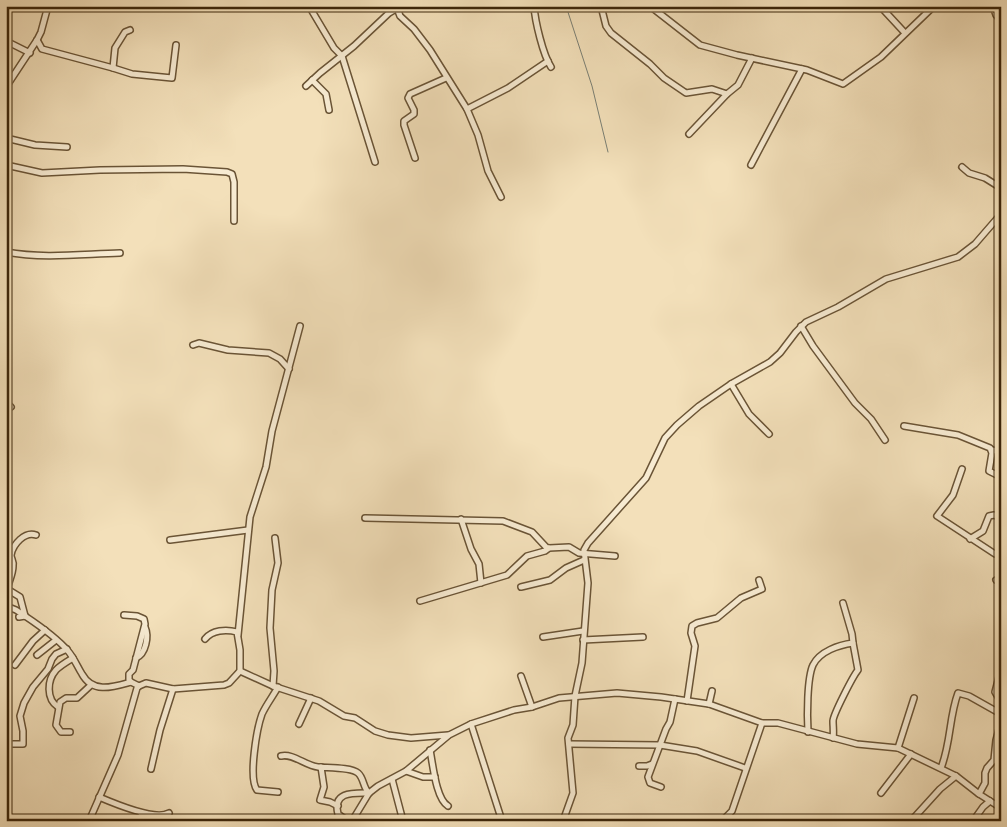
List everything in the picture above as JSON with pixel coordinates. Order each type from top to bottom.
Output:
[{"type":"street","points":[[6,87],[37,40],[48,6]]},
{"type":"street","points":[[308,6],[334,48],[342,56],[375,162]]},
{"type":"street","points":[[467,110],[550,64],[534,15],[534,6]]},
{"type":"street","points":[[601,6],[606,26],[611,33],[650,64],[664,78],[686,93],[712,90],[727,94]]},
{"type":"street","points":[[650,6],[700,45],[802,69],[839,84],[846,83],[881,57],[934,6]]},
{"type":"street","points":[[880,6],[905,33]]},
{"type":"street","points":[[993,6],[996,15],[1001,21]]},
{"type":"street","points":[[306,86],[398,7],[400,16],[414,28],[430,50],[467,110],[478,134],[488,172],[501,197]]},
{"type":"street","points":[[113,68],[115,48],[125,32],[130,30]]},
{"type":"street","points":[[37,40],[42,49],[132,74],[172,78],[176,45]]},
{"type":"street","points":[[6,41],[30,53]]},
{"type":"street","points":[[689,134],[738,85],[752,58]]},
{"type":"street","points":[[751,165],[802,69]]},
{"type":"street","points":[[415,158],[404,125],[404,121],[414,114],[408,98],[410,94],[446,78]]},
{"type":"street","points":[[312,80],[326,94],[329,110]]},
{"type":"street","points":[[6,138],[35,145],[67,147]]},
{"type":"street","points":[[6,165],[42,173],[183,169],[227,172],[232,174],[234,182],[234,221]]},
{"type":"street","points":[[962,167],[969,173],[985,178],[1001,188]]},
{"type":"street","points":[[564,821],[573,793],[568,738],[574,715],[575,696],[582,663],[588,583],[584,550],[588,543],[646,478],[665,438],[699,406],[731,384],[770,362],[780,353],[801,326],[813,318],[838,307],[886,279],[958,257],[975,244],[1001,214]]},
{"type":"street","points":[[6,252],[52,257],[75,254],[120,253]]},
{"type":"street","points":[[89,821],[118,755],[139,686],[146,683],[173,689],[224,685],[232,680],[240,671],[238,634],[250,517],[266,467],[272,431],[300,326]]},
{"type":"street","points":[[801,326],[813,346],[855,403],[871,419],[885,440]]},
{"type":"street","points":[[193,345],[199,343],[228,350],[269,352],[280,359],[289,369]]},
{"type":"street","points":[[731,384],[749,414],[769,434]]},
{"type":"street","points":[[6,402],[11,408]]},
{"type":"street","points":[[904,426],[958,435],[1001,452]]},
{"type":"street","points":[[992,450],[989,471],[1001,477]]},
{"type":"street","points":[[962,469],[953,495],[937,516],[995,554],[1001,550]]},
{"type":"street","points":[[970,539],[982,531],[989,516],[994,515],[1001,518]]},
{"type":"street","points":[[365,518],[503,520],[532,532],[546,547],[569,547],[579,553],[615,556]]},
{"type":"street","points":[[461,519],[471,550],[479,564],[481,583]]},
{"type":"street","points":[[170,540],[248,530]]},
{"type":"street","points":[[22,616],[20,597],[7,589],[14,564],[11,558],[12,552],[23,537],[36,535]]},
{"type":"street","points":[[275,538],[278,562],[272,590],[270,628],[275,686],[262,713],[258,728],[253,777],[257,790],[278,792]]},
{"type":"street","points":[[420,601],[507,576],[527,556],[550,548]]},
{"type":"street","points":[[521,587],[550,580],[570,565],[584,560]]},
{"type":"street","points":[[687,701],[695,646],[691,633],[692,626],[717,618],[741,598],[762,589],[759,580]]},
{"type":"street","points":[[833,738],[832,720],[852,677],[858,670],[852,634],[843,603]]},
{"type":"street","points":[[6,606],[16,610],[22,616],[45,630],[67,649],[82,676],[92,685],[102,688],[114,688],[130,682],[139,686]]},
{"type":"street","points":[[124,615],[144,620],[148,637],[142,654],[136,658],[133,670],[129,674],[130,682]]},
{"type":"street","points":[[15,666],[33,641],[45,630]]},
{"type":"street","points":[[205,639],[213,633],[225,630],[237,632],[238,634]]},
{"type":"street","points":[[543,636],[583,631]]},
{"type":"street","points":[[583,640],[643,637]]},
{"type":"street","points":[[37,655],[56,640]]},
{"type":"street","points":[[808,732],[811,676],[814,664],[825,653],[841,645],[853,644]]},
{"type":"street","points":[[6,744],[23,744],[24,731],[20,716],[24,703],[32,687],[48,669],[52,659],[56,654],[67,649]]},
{"type":"street","points":[[58,707],[53,704],[50,698],[49,686],[56,669],[73,658]]},
{"type":"street","points":[[1001,669],[995,692],[1001,702]]},
{"type":"street","points":[[240,671],[275,686],[319,701],[344,716],[355,718],[375,731],[388,735],[411,738],[449,735]]},
{"type":"street","points":[[521,676],[532,707]]},
{"type":"street","points":[[70,732],[64,733],[58,728],[58,707],[60,702],[66,698],[76,698],[92,685]]},
{"type":"street","points":[[150,769],[173,689]]},
{"type":"street","points":[[709,704],[712,691]]},
{"type":"street","points":[[352,821],[369,793],[406,771],[449,735],[471,724],[559,698],[617,693],[709,704],[762,723],[778,723],[858,744],[898,748],[956,776],[978,794],[1001,808]]},
{"type":"street","points":[[941,768],[946,754],[953,707],[958,693],[969,696],[1001,714]]},
{"type":"street","points":[[299,724],[311,698]]},
{"type":"street","points":[[898,748],[914,698]]},
{"type":"street","points":[[661,787],[650,783],[648,777],[670,722],[675,699]]},
{"type":"street","points":[[978,794],[985,783],[987,768],[994,760],[997,746],[996,740],[1001,722]]},
{"type":"street","points":[[722,821],[732,810],[762,723]]},
{"type":"street","points":[[471,724],[502,821]]},
{"type":"street","points":[[569,744],[660,744],[697,751],[745,768]]},
{"type":"street","points":[[430,750],[435,777],[442,799],[448,806]]},
{"type":"street","points":[[881,793],[911,754]]},
{"type":"street","points":[[281,756],[284,755],[321,767],[355,771],[360,776],[365,790],[369,793]]},
{"type":"street","points":[[639,766],[652,764]]},
{"type":"street","points":[[321,767],[324,787],[320,800],[338,806]]},
{"type":"street","points":[[406,771],[423,777],[435,777]]},
{"type":"street","points":[[911,821],[940,789],[956,776]]},
{"type":"street","points":[[392,779],[403,821]]},
{"type":"street","points":[[348,821],[338,814],[338,806],[343,795],[346,793],[369,793]]},
{"type":"street","points":[[99,797],[118,806],[141,812],[164,816],[169,813]]},
{"type":"street","points":[[973,821],[990,801]]},
{"type":"street","points":[[141,812],[143,821]]},
{"type":"waterway","points":[[566,6],[592,86],[608,152]]}]
